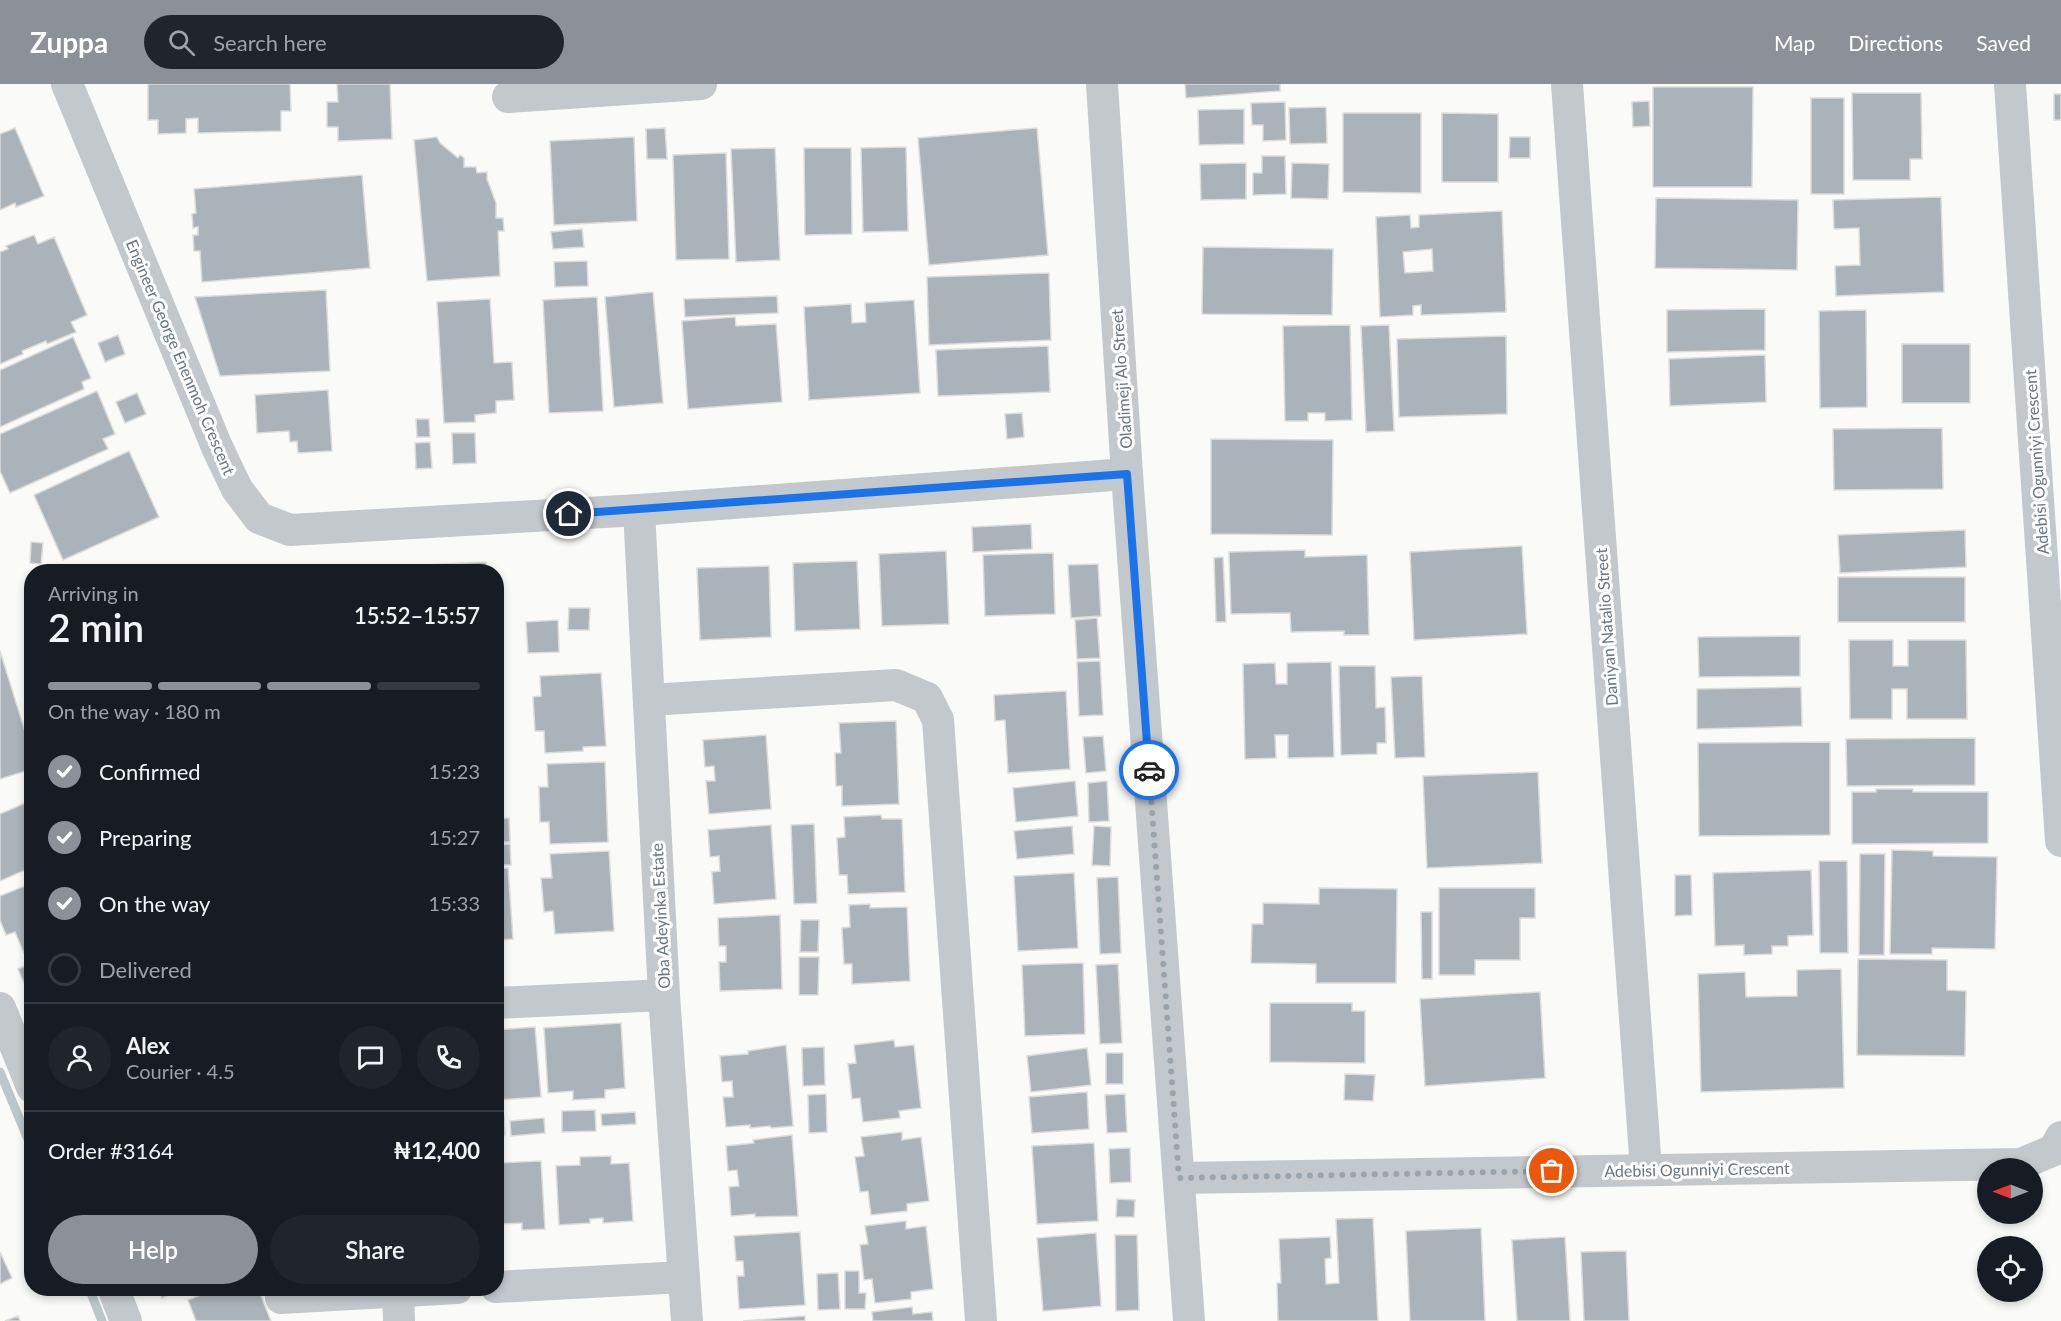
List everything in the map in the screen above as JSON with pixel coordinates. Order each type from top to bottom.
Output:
[{"type":"street","name":"Engineer George Enenmoh Crescent","points":[[67,84],[217,447],[237,489],[259,518],[290,530],[639,510],[1127,474]]},
{"type":"street","points":[[508,97],[701,84]]},
{"type":"street","name":"Oladimeji Alo Street","points":[[1102,84],[1127,474],[1189,1321]]},
{"type":"street","name":"Daniyan Natalio Street","points":[[1567,84],[1646,1169]]},
{"type":"street","name":"Adebisi Ogunniyi Crescent","points":[[2010,84],[2061,841]]},
{"type":"street","name":"Oba Adeyinka Estate","points":[[639,510],[664,995],[687,1321]]},
{"type":"street","points":[[649,700],[896,685],[927,698],[938,720],[981,1321]]},
{"type":"street","points":[[504,1004],[664,995]]},
{"type":"street","points":[[0,1008],[24,1066]]},
{"type":"street","name":"Adebisi Ogunniyi Crescent","points":[[1179,1178],[2021,1164],[2054,1150],[2061,1137]]},
{"type":"street","points":[[504,1287],[684,1277]]},
{"type":"street","points":[[116,1296],[126,1321]]},
{"type":"street","points":[[281,1298],[399,1306],[431,1296]]},
{"type":"building","points":[[148,84],[290,84],[291,111],[281,111],[281,131],[198,133],[198,118],[186,119],[186,133],[158,134],[158,120],[148,120]]},
{"type":"building","points":[[337,84],[390,84],[392,139],[338,141],[338,127],[327,127],[327,102],[338,102]]},
{"type":"building","points":[[1185,84],[1280,84],[1280,91],[1186,98]]},
{"type":"building","points":[[1653,87],[1753,87],[1752,187],[1653,187]]},
{"type":"building","points":[[1852,93],[1921,93],[1922,159],[1910,159],[1910,180],[1853,180]]},
{"type":"building","points":[[2054,94],[2061,94],[2061,120],[2054,120]]},
{"type":"building","points":[[1811,98],[1844,98],[1844,194],[1811,194]]},
{"type":"building","points":[[1649,101],[1650,126],[1633,127],[1632,102]]},
{"type":"building","points":[[1285,102],[1286,140],[1263,141],[1263,125],[1252,125],[1251,103]]},
{"type":"building","points":[[1326,107],[1327,143],[1290,144],[1289,108]]},
{"type":"building","points":[[1244,109],[1244,144],[1199,145],[1198,110]]},
{"type":"building","points":[[1343,113],[1421,113],[1421,193],[1343,192]]},
{"type":"building","points":[[1442,113],[1498,114],[1498,182],[1442,182]]},
{"type":"building","points":[[15,128],[44,196],[16,207],[15,203],[0,210],[0,134]]},
{"type":"building","points":[[665,128],[667,159],[647,159],[646,129]]},
{"type":"building","points":[[1037,128],[1048,255],[929,265],[918,138]]},
{"type":"building","points":[[437,137],[440,143],[458,158],[460,155],[464,158],[464,167],[476,167],[477,173],[487,172],[487,179],[496,203],[496,218],[503,218],[504,231],[498,231],[500,276],[427,281],[414,140]]},
{"type":"building","points":[[634,137],[637,221],[554,225],[550,141]]},
{"type":"building","points":[[1510,137],[1530,137],[1530,158],[1509,158]]},
{"type":"building","points":[[906,147],[908,231],[863,232],[861,148]]},
{"type":"building","points":[[775,148],[780,260],[736,262],[731,149]]},
{"type":"building","points":[[804,148],[851,148],[852,234],[805,235]]},
{"type":"building","points":[[726,153],[729,259],[676,260],[673,155]]},
{"type":"building","points":[[1262,156],[1285,156],[1286,194],[1253,195],[1253,173],[1262,173]]},
{"type":"building","points":[[1246,163],[1246,199],[1201,200],[1200,164]]},
{"type":"building","points":[[1292,163],[1329,164],[1328,199],[1291,198]]},
{"type":"building","points":[[362,175],[370,268],[202,282],[200,251],[194,251],[193,235],[198,235],[198,227],[193,228],[192,214],[196,213],[194,189]]},
{"type":"building","points":[[1941,197],[1944,292],[1836,296],[1835,266],[1860,265],[1859,228],[1834,229],[1833,200]]},
{"type":"building","points":[[1656,198],[1798,200],[1797,270],[1655,268]]},
{"type":"building","points":[[1502,211],[1506,312],[1421,315],[1421,305],[1413,306],[1413,315],[1380,317],[1376,217],[1410,215],[1411,228],[1419,227],[1419,215]],"holes":[[[1432,249],[1433,271],[1405,273],[1403,252]]]},
{"type":"building","points":[[582,229],[584,247],[553,249],[551,232]]},
{"type":"building","points":[[34,235],[38,244],[54,237],[87,315],[71,322],[76,332],[22,351],[23,354],[0,364],[0,252],[8,249],[6,246]]},
{"type":"building","points":[[1203,247],[1333,249],[1332,315],[1202,314]]},
{"type":"building","points":[[587,261],[588,286],[555,287],[554,262]]},
{"type":"building","points":[[1049,273],[1051,340],[929,345],[927,277]]},
{"type":"building","points":[[326,290],[330,371],[220,376],[195,297]]},
{"type":"building","points":[[653,292],[663,403],[614,407],[605,297]]},
{"type":"building","points":[[777,296],[778,313],[685,317],[684,299]]},
{"type":"building","points":[[597,297],[603,411],[549,413],[543,300]]},
{"type":"building","points":[[490,299],[494,363],[512,362],[514,400],[496,401],[496,413],[475,415],[475,422],[444,423],[437,302]]},
{"type":"building","points":[[914,300],[920,393],[809,400],[804,307],[851,304],[852,323],[866,322],[865,303]]},
{"type":"building","points":[[1765,309],[1765,350],[1667,352],[1667,310]]},
{"type":"building","points":[[1866,310],[1867,407],[1820,408],[1819,311]]},
{"type":"building","points":[[735,317],[736,326],[776,324],[782,402],[688,409],[682,321]]},
{"type":"building","points":[[1350,325],[1352,420],[1325,421],[1325,413],[1308,413],[1308,421],[1285,421],[1283,326]]},
{"type":"building","points":[[1389,325],[1394,431],[1366,432],[1361,326]]},
{"type":"building","points":[[118,335],[125,354],[105,362],[98,343]]},
{"type":"building","points":[[1506,336],[1507,414],[1399,417],[1397,339]]},
{"type":"building","points":[[73,337],[91,378],[82,382],[84,389],[0,427],[0,370]]},
{"type":"building","points":[[1902,344],[1970,344],[1970,403],[1902,403]]},
{"type":"building","points":[[1048,346],[1050,392],[938,396],[936,350]]},
{"type":"building","points":[[1765,355],[1766,402],[1670,406],[1669,359]]},
{"type":"building","points":[[328,390],[332,451],[298,453],[297,441],[290,442],[289,431],[257,433],[255,395]]},
{"type":"building","points":[[97,391],[115,434],[103,439],[108,449],[10,493],[0,471],[0,434]]},
{"type":"building","points":[[137,393],[146,414],[125,423],[116,402]]},
{"type":"building","points":[[1022,413],[1024,437],[1007,439],[1005,414]]},
{"type":"building","points":[[416,419],[429,419],[430,437],[417,437]]},
{"type":"building","points":[[1942,428],[1943,489],[1834,490],[1833,429]]},
{"type":"building","points":[[452,433],[475,433],[476,463],[453,464]]},
{"type":"building","points":[[1211,439],[1333,440],[1332,535],[1211,534]]},
{"type":"building","points":[[430,442],[432,468],[416,469],[415,443]]},
{"type":"building","points":[[129,451],[159,517],[63,560],[34,495]]},
{"type":"building","points":[[1031,524],[1032,549],[973,552],[972,527]]},
{"type":"building","points":[[1965,530],[1966,567],[1840,573],[1838,535]]},
{"type":"building","points":[[31,542],[43,543],[41,564],[30,563]]},
{"type":"building","points":[[1522,546],[1527,634],[1414,640],[1410,552]]},
{"type":"building","points":[[1305,550],[1305,557],[1367,555],[1369,635],[1344,635],[1344,631],[1291,632],[1290,613],[1231,614],[1229,552]]},
{"type":"building","points":[[946,551],[949,624],[882,626],[879,554]]},
{"type":"building","points":[[1053,553],[1055,614],[985,616],[983,555]]},
{"type":"building","points":[[1223,557],[1226,622],[1216,622],[1214,558]]},
{"type":"building","points":[[857,561],[860,629],[795,631],[793,563]]},
{"type":"building","points":[[486,562],[486,564],[445,564]]},
{"type":"building","points":[[1098,564],[1101,616],[1071,618],[1068,565]]},
{"type":"building","points":[[769,566],[771,637],[700,640],[697,568]]},
{"type":"building","points":[[1838,577],[1965,577],[1965,622],[1838,622]]},
{"type":"building","points":[[569,608],[590,608],[589,630],[568,630]]},
{"type":"building","points":[[1097,618],[1100,658],[1077,659],[1075,620]]},
{"type":"building","points":[[558,620],[559,652],[528,653],[526,622]]},
{"type":"building","points":[[1800,636],[1800,676],[1699,677],[1698,637]]},
{"type":"building","points":[[1849,640],[1893,640],[1893,666],[1908,666],[1908,640],[1966,640],[1967,719],[1907,719],[1907,689],[1892,689],[1892,719],[1850,719]]},
{"type":"building","points":[[0,651],[24,728],[24,772],[0,779]]},
{"type":"building","points":[[1100,661],[1103,715],[1079,716],[1077,662]]},
{"type":"building","points":[[1331,662],[1334,757],[1288,758],[1288,735],[1275,735],[1276,758],[1245,759],[1243,664],[1275,663],[1276,684],[1287,684],[1287,663]]},
{"type":"building","points":[[1339,666],[1375,666],[1376,708],[1385,707],[1386,743],[1377,743],[1377,754],[1341,755]]},
{"type":"building","points":[[601,673],[606,746],[583,747],[583,751],[545,753],[544,731],[535,731],[533,697],[541,696],[540,676]]},
{"type":"building","points":[[1422,676],[1425,757],[1395,758],[1391,677]]},
{"type":"building","points":[[1801,687],[1802,726],[1697,729],[1697,689]]},
{"type":"building","points":[[1066,691],[1070,769],[1008,773],[1005,720],[995,721],[994,695]]},
{"type":"building","points":[[896,721],[899,804],[842,806],[842,786],[836,786],[835,753],[841,753],[839,723]]},
{"type":"building","points":[[766,735],[771,809],[709,814],[706,781],[715,781],[714,766],[705,767],[703,740]]},
{"type":"building","points":[[1103,736],[1106,771],[1086,773],[1083,737]]},
{"type":"building","points":[[1975,738],[1975,785],[1847,786],[1846,739]]},
{"type":"building","points":[[1830,742],[1830,835],[1699,836],[1698,743]]},
{"type":"building","points":[[605,762],[608,842],[550,844],[549,822],[540,822],[539,787],[548,787],[547,764]]},
{"type":"building","points":[[1538,772],[1542,863],[1427,868],[1423,776]]},
{"type":"building","points":[[1075,781],[1078,816],[1016,822],[1013,788]]},
{"type":"building","points":[[1107,781],[1109,821],[1089,822],[1088,783]]},
{"type":"building","points":[[1876,789],[1913,789],[1913,792],[1988,792],[1988,843],[1852,844],[1852,792],[1876,792]]},
{"type":"building","points":[[24,804],[24,870],[0,881],[0,814]]},
{"type":"building","points":[[881,815],[882,819],[902,819],[905,892],[848,894],[847,875],[839,875],[837,838],[845,837],[844,817]]},
{"type":"building","points":[[504,818],[509,818],[510,842],[504,842]]},
{"type":"building","points":[[814,824],[817,903],[794,904],[791,825]]},
{"type":"building","points":[[771,825],[776,899],[714,904],[712,872],[720,871],[719,856],[710,857],[708,830]]},
{"type":"building","points":[[1072,826],[1074,854],[1017,859],[1014,831]]},
{"type":"building","points":[[1094,826],[1111,827],[1110,866],[1092,865]]},
{"type":"building","points":[[504,844],[510,844],[511,865],[504,865]]},
{"type":"building","points":[[1892,850],[1933,851],[1933,856],[1997,857],[1995,949],[1932,948],[1932,954],[1890,954]]},
{"type":"building","points":[[609,851],[614,931],[555,934],[553,911],[544,912],[541,878],[552,878],[550,854]]},
{"type":"building","points":[[1860,854],[1885,854],[1884,955],[1859,955]]},
{"type":"building","points":[[1819,861],[1847,861],[1848,953],[1820,953]]},
{"type":"building","points":[[504,868],[508,868],[513,939],[504,940]]},
{"type":"building","points":[[1811,870],[1813,935],[1788,936],[1788,946],[1772,946],[1772,954],[1744,955],[1744,945],[1715,946],[1713,873]]},
{"type":"building","points":[[1074,873],[1078,948],[1018,951],[1014,876]]},
{"type":"building","points":[[1675,875],[1691,875],[1692,915],[1675,916]]},
{"type":"building","points":[[1118,877],[1121,953],[1100,954],[1097,878]]},
{"type":"building","points":[[24,886],[24,953],[15,932],[6,935],[0,920],[0,896]]},
{"type":"building","points":[[1319,888],[1397,889],[1396,983],[1316,983],[1316,964],[1251,963],[1252,924],[1263,924],[1263,903],[1319,904]]},
{"type":"building","points":[[1439,888],[1535,888],[1535,918],[1520,918],[1520,960],[1475,960],[1475,975],[1439,975]]},
{"type":"building","points":[[870,904],[870,908],[907,907],[910,981],[852,984],[852,964],[844,964],[842,928],[850,927],[849,905]]},
{"type":"building","points":[[1421,912],[1432,912],[1432,979],[1422,979]]},
{"type":"building","points":[[780,915],[782,989],[720,991],[719,962],[726,962],[726,946],[719,946],[718,918]]},
{"type":"building","points":[[801,920],[819,920],[818,952],[800,952]]},
{"type":"building","points":[[799,957],[819,957],[818,995],[799,995]]},
{"type":"building","points":[[1858,959],[1947,960],[1947,990],[1966,991],[1965,1056],[1857,1055]]},
{"type":"building","points":[[1083,963],[1085,1034],[1025,1036],[1022,965]]},
{"type":"building","points":[[1118,964],[1122,1043],[1100,1044],[1096,965]]},
{"type":"building","points":[[24,966],[24,983],[18,969]]},
{"type":"building","points":[[1841,969],[1844,1088],[1701,1092],[1698,974],[1745,972],[1746,997],[1797,996],[1797,970]]},
{"type":"building","points":[[1540,992],[1545,1078],[1425,1086],[1420,999]]},
{"type":"building","points":[[1270,1003],[1352,1003],[1352,1011],[1365,1011],[1365,1063],[1270,1062]]},
{"type":"building","points":[[621,1023],[625,1088],[605,1090],[605,1098],[573,1100],[573,1091],[548,1093],[544,1028]]},
{"type":"building","points":[[535,1027],[541,1097],[504,1099],[504,1029]]},
{"type":"building","points":[[894,1040],[895,1047],[914,1045],[921,1108],[899,1111],[900,1118],[863,1122],[860,1098],[852,1099],[848,1064],[856,1063],[854,1045]]},
{"type":"building","points":[[786,1045],[793,1126],[726,1127],[723,1097],[733,1097],[732,1081],[722,1082],[720,1056],[748,1054],[748,1051]]},
{"type":"building","points":[[824,1047],[825,1085],[803,1086],[802,1048]]},
{"type":"building","points":[[1087,1048],[1091,1085],[1031,1092],[1027,1056]]},
{"type":"building","points":[[1106,1053],[1123,1053],[1123,1084],[1106,1084]]},
{"type":"building","points":[[1345,1074],[1375,1075],[1373,1101],[1344,1100]]},
{"type":"building","points":[[1087,1092],[1089,1129],[1032,1133],[1029,1097]]},
{"type":"building","points":[[826,1094],[827,1132],[809,1133],[808,1095]]},
{"type":"building","points":[[1125,1094],[1127,1132],[1107,1133],[1105,1095]]},
{"type":"building","points":[[595,1110],[596,1131],[562,1132],[562,1111]]},
{"type":"building","points":[[635,1112],[636,1124],[602,1126],[601,1114]]},
{"type":"building","points":[[544,1118],[545,1133],[511,1136],[510,1121]]},
{"type":"building","points":[[902,1132],[902,1140],[921,1137],[929,1201],[907,1204],[907,1211],[871,1215],[868,1191],[860,1192],[855,1157],[864,1156],[861,1137]]},
{"type":"building","points":[[792,1135],[798,1216],[755,1217],[755,1214],[731,1216],[729,1187],[739,1186],[737,1170],[728,1171],[726,1146]]},
{"type":"building","points":[[1094,1143],[1098,1221],[1037,1224],[1032,1146]]},
{"type":"building","points":[[1130,1148],[1131,1182],[1110,1183],[1109,1149]]},
{"type":"building","points":[[611,1156],[611,1164],[629,1163],[633,1221],[603,1223],[603,1218],[590,1219],[590,1223],[559,1225],[556,1166],[580,1165],[580,1157]]},
{"type":"building","points":[[541,1161],[545,1229],[522,1230],[522,1223],[504,1224],[504,1163]]},
{"type":"building","points":[[1117,1199],[1135,1200],[1134,1217],[1116,1217]]},
{"type":"building","points":[[1373,1218],[1378,1321],[1278,1321],[1277,1283],[1281,1283],[1279,1239],[1330,1237],[1331,1258],[1325,1259],[1326,1284],[1339,1283],[1336,1219]]},
{"type":"building","points":[[906,1221],[906,1229],[926,1226],[933,1289],[911,1292],[911,1299],[875,1303],[872,1279],[864,1280],[860,1245],[868,1244],[865,1226]]},
{"type":"building","points":[[1481,1228],[1485,1321],[1410,1321],[1406,1231]]},
{"type":"building","points":[[800,1232],[805,1305],[739,1309],[737,1276],[744,1276],[743,1261],[736,1261],[734,1236]]},
{"type":"building","points":[[1096,1233],[1101,1306],[1043,1311],[1037,1238]]},
{"type":"building","points":[[1115,1235],[1137,1235],[1139,1310],[1116,1311]]},
{"type":"building","points":[[1565,1237],[1570,1321],[1517,1321],[1512,1240]]},
{"type":"building","points":[[1626,1251],[1629,1321],[1584,1321],[1581,1252]]},
{"type":"building","points":[[0,1252],[12,1278],[0,1284]]},
{"type":"building","points":[[845,1271],[859,1271],[859,1293],[866,1293],[865,1309],[845,1309]]},
{"type":"building","points":[[838,1273],[840,1309],[818,1310],[817,1274]]},
{"type":"building","points":[[198,1296],[261,1296],[271,1321],[196,1321],[188,1300]]},
{"type":"building","points":[[912,1307],[913,1314],[932,1312],[933,1321],[873,1321],[872,1312]]},
{"type":"building","points":[[18,1316],[20,1321],[5,1321]]},
{"type":"building","points":[[805,1316],[805,1321],[743,1321]]},
{"type":"waterway","points":[[0,1072],[24,1130]]},
{"type":"waterway","points":[[92,1296],[102,1321]]},
{"type":"way so far","points":[[1149,770],[1179,1178],[1552,1171]]},
{"type":"route","points":[[569,514],[1127,474],[1149,770]]}]
